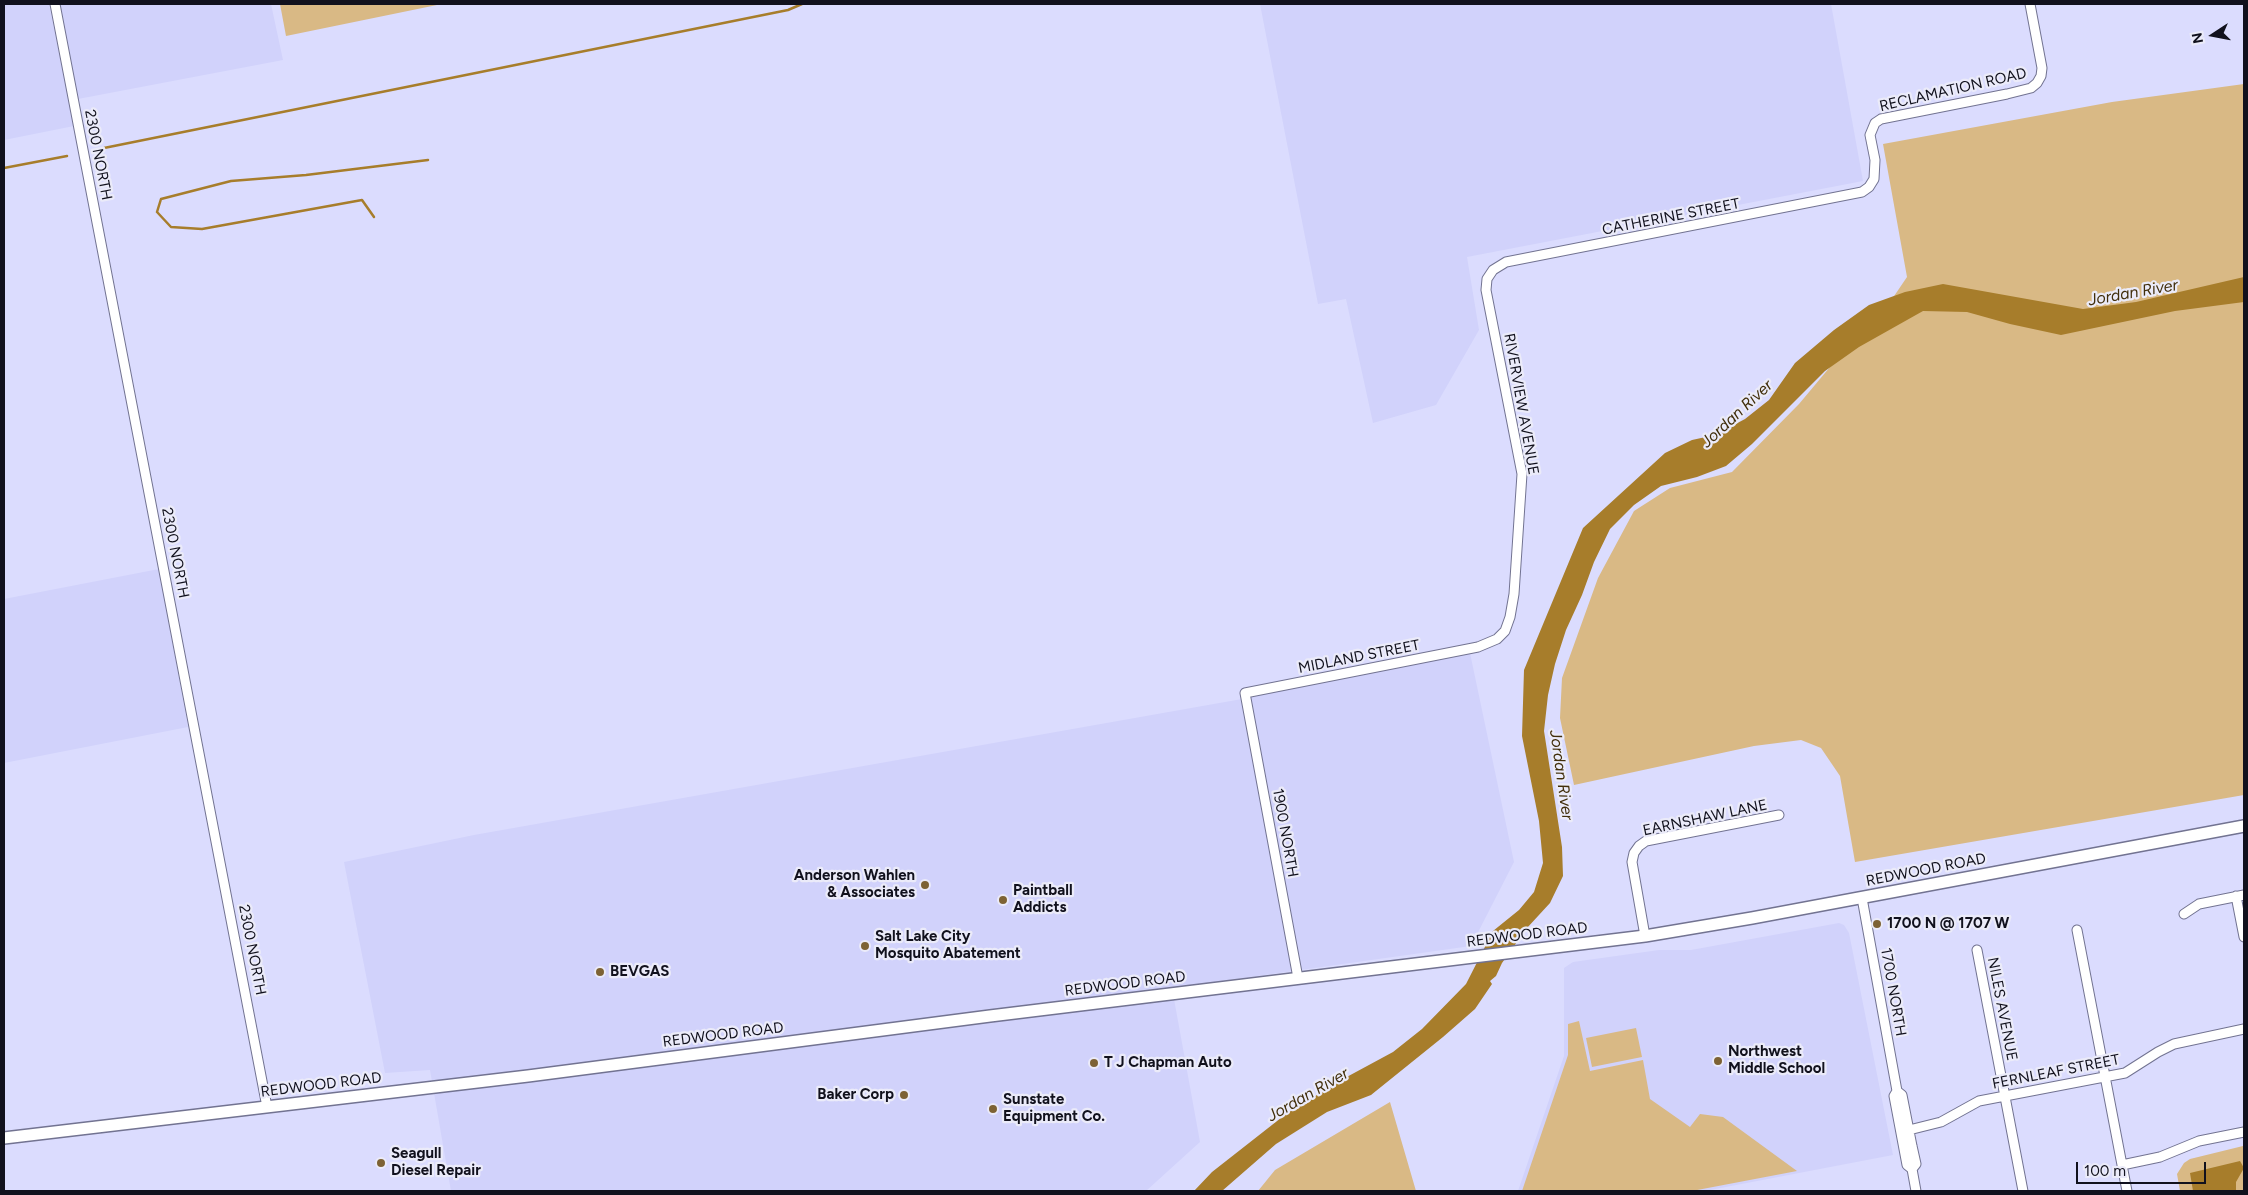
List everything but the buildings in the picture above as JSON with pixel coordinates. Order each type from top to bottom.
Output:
[{"type":"main road","name":"REDWOOD ROAD","points":[[4,1138],[1645,936],[1862,898],[2244,826]]},
{"type":"street","name":"2300 NORTH","points":[[55,4],[267,1107]]},
{"type":"street","name":"RECLAMATION ROAD","points":[[1856,195],[1870,187],[1874,179],[1875,160],[1870,135],[1876,123],[1881,119],[2007,94],[2031,88],[2037,83],[2041,76],[2042,68],[2030,4]]},
{"type":"street","name":"CATHERINE STREET","points":[[1492,270],[1506,262],[1856,195]]},
{"type":"street","name":"RIVERVIEW AVENUE","points":[[1478,647],[1497,638],[1505,631],[1510,617],[1522,491],[1520,459],[1486,290],[1492,270]]},
{"type":"street","name":"MIDLAND STREET","points":[[1245,693],[1478,647]]},
{"type":"street","name":"1900 NORTH","points":[[1245,693],[1298,978]]},
{"type":"street","name":"EARNSHAW LANE","points":[[1645,936],[1632,862],[1634,853],[1639,846],[1646,842],[1779,815]]},
{"type":"street","points":[[2184,914],[2198,904],[2240,895],[2244,937]]},
{"type":"street","name":"1700 NORTH","points":[[1862,898],[1897,1091],[1902,1094],[1907,1165],[1912,1170],[1916,1191]]},
{"type":"street","points":[[2076,930],[2127,1191]]},
{"type":"street","name":"NILES AVENUE","points":[[1977,950],[2023,1191]]},
{"type":"street","name":"FERNLEAF STREET","points":[[1905,1132],[1941,1122],[1974,1103],[2129,1071],[2174,1044],[2244,1029]]},
{"type":"street","points":[[2122,1165],[2160,1157],[2199,1141],[2244,1132]]},
{"type":"shaded area","points":[[4,4],[49,4],[74,126],[4,140]]},
{"type":"shaded area","points":[[59,4],[271,4],[283,60],[78,99]]},
{"type":"shaded area","points":[[280,4],[467,4],[437,5],[286,36]]},
{"type":"shaded area","points":[[1260,4],[1831,4],[1863,181],[1467,257],[1479,330],[1436,405],[1373,423],[1346,299],[1318,304]]},
{"type":"shaded area","points":[[2244,84],[2244,795],[1855,862],[1840,776],[1821,748],[1801,740],[1754,746],[1574,785],[1560,718],[1562,678],[1598,578],[1634,511],[1670,488],[1732,472],[1799,404],[1830,367],[1867,336],[1907,277],[1883,144],[2112,102]]},
{"type":"shaded area","points":[[2244,277],[2244,302],[2175,311],[2061,335],[1967,312],[1923,311],[1859,347],[1825,371],[1752,444],[1726,466],[1697,477],[1661,486],[1634,505],[1610,529],[1594,562],[1566,630],[1555,664],[1548,695],[1544,731],[1562,847],[1563,876],[1550,903],[1527,928],[1502,963],[1496,976],[1490,981],[1492,984],[1475,1009],[1443,1037],[1371,1095],[1327,1112],[1276,1144],[1222,1191],[1194,1191],[1212,1172],[1286,1114],[1343,1079],[1393,1052],[1422,1029],[1466,984],[1493,931],[1519,910],[1534,892],[1543,863],[1539,821],[1522,736],[1524,670],[1583,528],[1665,453],[1692,440],[1715,435],[1745,419],[1769,400],[1795,363],[1834,330],[1869,305],[1905,292],[1943,284],[2083,309],[2136,302]]},
{"type":"shaded area","points":[[159,569],[188,727],[4,763],[4,599]]},
{"type":"shaded area","points":[[1470,653],[1514,862],[1471,946],[1172,988],[1200,1142],[1146,1191],[451,1191],[430,1070],[385,1073],[344,862],[474,835],[1242,699]]},
{"type":"shaded area","name":"Northwest Middle School","points":[[1839,923],[1844,925],[1849,933],[1893,1155],[1705,1191],[1518,1191],[1564,1056],[1564,968],[1573,962],[1659,950],[1691,950]]},
{"type":"shaded area","points":[[1579,1021],[1590,1071],[1643,1060],[1650,1099],[1690,1127],[1700,1114],[1723,1117],[1797,1171],[1692,1191],[1522,1191],[1568,1055],[1568,1024]]},
{"type":"shaded area","points":[[1636,1028],[1642,1057],[1592,1067],[1586,1038]]},
{"type":"shaded area","points":[[1390,1102],[1416,1191],[1258,1191],[1275,1170]]},
{"type":"shaded area","points":[[2243,1146],[2244,1191],[2180,1191],[2177,1174],[2184,1163],[2190,1159]]},
{"type":"shaded area","points":[[2240,1161],[2244,1168],[2236,1182],[2236,1191],[2193,1191],[2190,1173]]},
{"type":"waterway","points":[[104,148],[788,10],[802,4]]},
{"type":"waterway","points":[[4,168],[67,156]]},
{"type":"waterway","points":[[374,217],[362,200],[202,229],[171,227],[157,212],[161,199],[231,181],[306,175],[428,160]]},
{"type":"place","name":"Anderson Wahlen & Associates","points":[[925,885]]},
{"type":"place","name":"Paintball Addicts","points":[[1003,900]]},
{"type":"place","name":"1700 N @ 1707 W","points":[[1877,924]]},
{"type":"place","name":"Salt Lake City Mosquito Abatement","points":[[865,946]]},
{"type":"place","name":"BEVGAS","points":[[600,972]]},
{"type":"place","name":"Northwest Middle School","points":[[1718,1061]]},
{"type":"place","name":"T J Chapman Auto","points":[[1094,1063]]},
{"type":"place","name":"Baker Corp","points":[[904,1095]]},
{"type":"place","name":"Sunstate Equipment Co.","points":[[993,1109]]},
{"type":"place","name":"Seagull Diesel Repair","points":[[381,1163]]},
{"type":"water label","name":"Jordan River","points":[[2133,293]]},
{"type":"water label","name":"Jordan River","points":[[1737,414]]},
{"type":"water label","name":"Jordan River","points":[[1561,775]]},
{"type":"water label","name":"Jordan River","points":[[1308,1095]]}]
